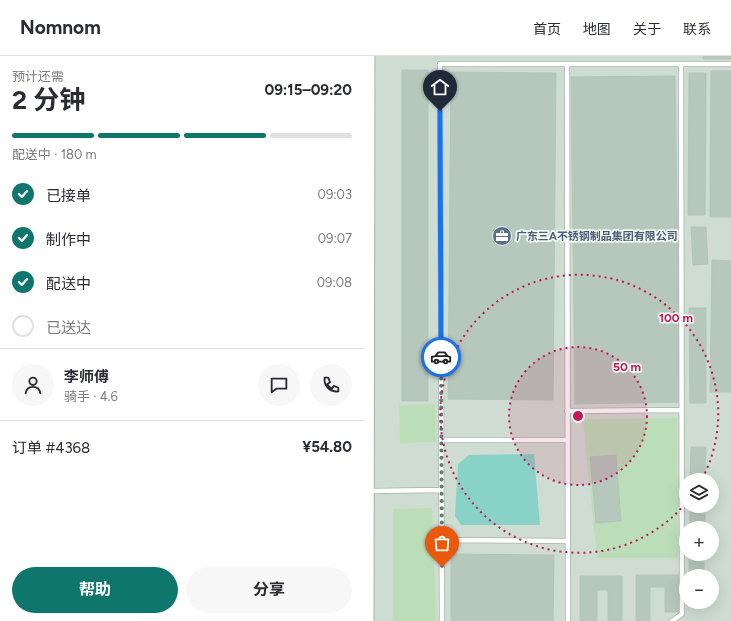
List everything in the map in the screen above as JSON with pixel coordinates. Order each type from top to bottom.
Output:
[{"type":"street","points":[[368,621],[366,491],[370,56]]},
{"type":"lane","points":[[442,621],[440,64],[731,64]]},
{"type":"lane","points":[[567,64],[568,621]]},
{"type":"lane","points":[[672,621],[682,614],[681,64]]},
{"type":"lane","points":[[567,411],[682,410]]},
{"type":"lane","points":[[441,440],[567,440]]},
{"type":"lane","points":[[366,491],[441,490]]},
{"type":"lane","points":[[441,540],[568,542]]},
{"type":"shaded area","points":[[364,56],[731,56],[731,621],[364,621]]},
{"type":"green space","points":[[435,404],[436,442],[400,443],[399,405]]},
{"type":"green space","points":[[677,418],[678,558],[597,558],[583,419]]},
{"type":"green space","points":[[432,508],[436,621],[393,621],[393,509]]},
{"type":"water","points":[[534,454],[540,525],[461,525],[455,516],[458,464],[469,455]]},
{"type":"building","points":[[703,56],[731,56],[731,59],[703,59]]},
{"type":"building","points":[[402,70],[428,70],[428,401],[402,401]]},
{"type":"building","points":[[711,71],[731,71],[731,217],[710,217]]},
{"type":"building","name":"广东三A不锈钢制品集团有限公司","points":[[451,72],[556,73],[553,400],[448,399]]},
{"type":"building","points":[[689,73],[706,73],[705,215],[688,215]]},
{"type":"building","points":[[675,76],[680,402],[575,404],[571,77]]},
{"type":"building","points":[[691,227],[706,227],[708,264],[693,265]]},
{"type":"building","points":[[712,260],[731,261],[731,392],[710,392]]},
{"type":"building","points":[[689,308],[706,308],[706,403],[690,403]]},
{"type":"building","points":[[691,447],[706,447],[705,473],[690,473]]},
{"type":"building","points":[[616,455],[621,521],[596,523],[590,457]]},
{"type":"building","points":[[690,513],[705,513],[705,521],[690,521]]},
{"type":"building","points":[[451,554],[554,555],[553,621],[451,621]]},
{"type":"building","points":[[689,561],[704,561],[704,569],[689,569]]},
{"type":"building","points":[[636,575],[679,575],[680,612],[665,612],[665,587],[650,587],[650,621],[636,621]]},
{"type":"building","points":[[580,576],[622,576],[622,621],[608,621],[608,590],[597,590],[597,621],[580,621]]},
{"type":"way so far","points":[[441,357],[442,567]]},
{"type":"place","name":"广东三A不锈钢制品集团有限公司","points":[[502,236]]},
{"type":"route","points":[[440,111],[441,357]]}]
